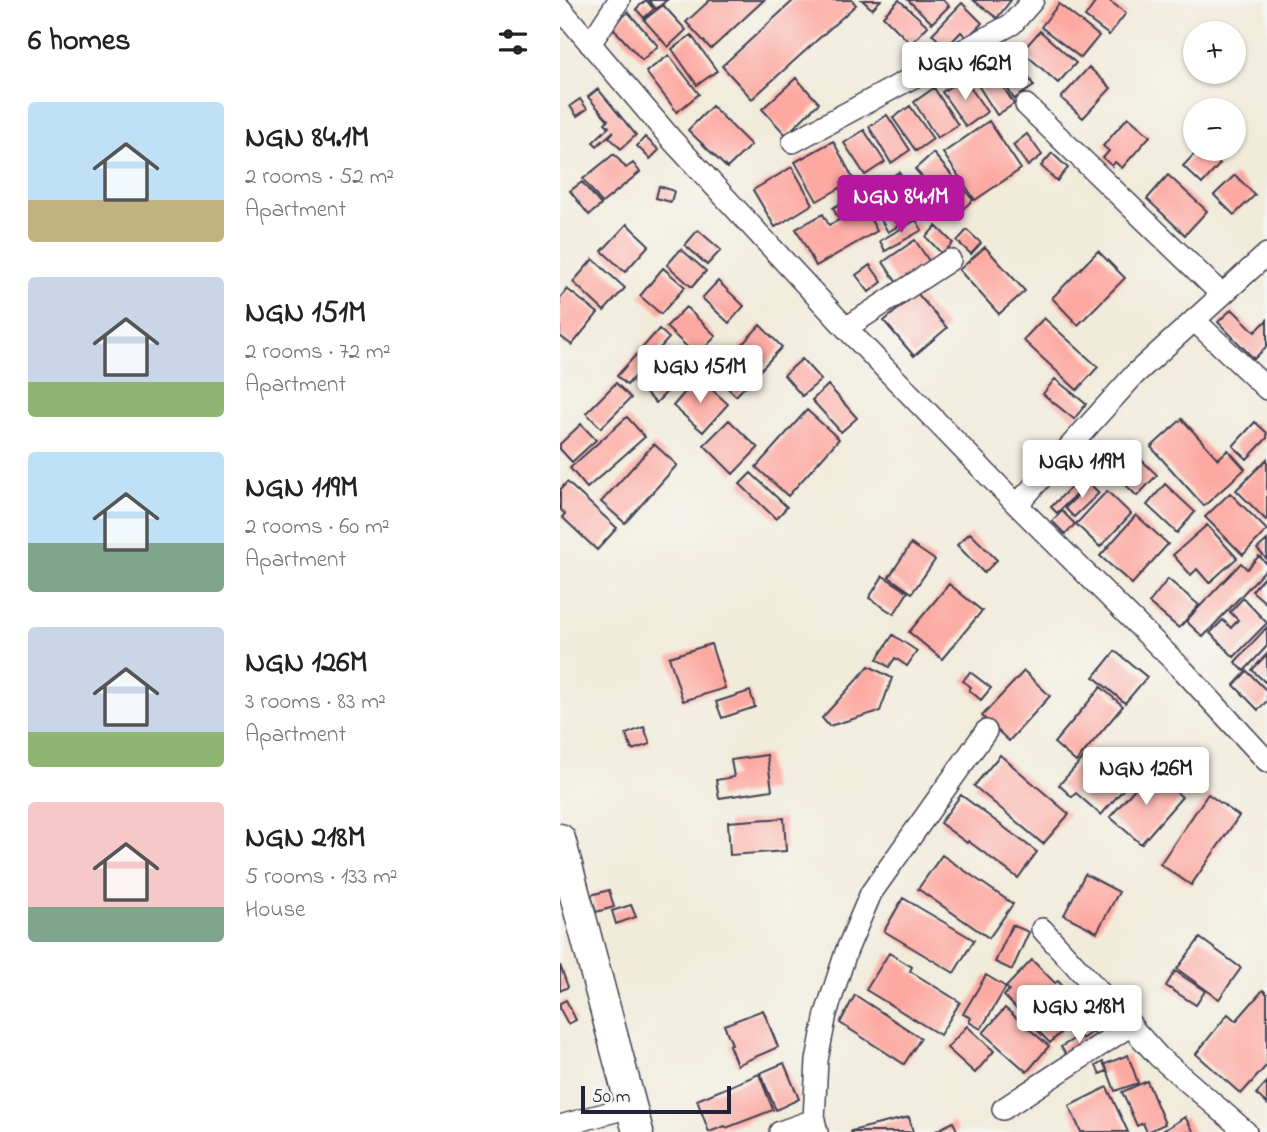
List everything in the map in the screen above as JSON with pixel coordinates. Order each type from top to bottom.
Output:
[{"type":"street","points":[[590,44],[619,0]]},
{"type":"street","points":[[793,142],[1012,24],[1033,0]]},
{"type":"street","points":[[560,8],[680,149],[846,328],[1017,505],[1183,670],[1267,761]]},
{"type":"street","points":[[1026,105],[1221,294]]},
{"type":"street","points":[[1017,505],[1135,374],[1267,254]]},
{"type":"street","points":[[846,328],[950,260]]},
{"type":"street","points":[[1194,320],[1267,389]]},
{"type":"street","points":[[780,1132],[815,1126],[817,1060],[826,1014],[846,952],[871,893],[986,731]]},
{"type":"street","points":[[560,839],[634,1119],[560,1126]]},
{"type":"street","points":[[1042,929],[1158,1056],[1246,1132]]},
{"type":"street","points":[[1003,1109],[1131,1025]]},
{"type":"building","points":[[646,0],[654,9],[644,18],[636,9]]},
{"type":"building","points":[[649,0],[667,0],[656,9]]},
{"type":"building","points":[[710,0],[764,0],[711,49],[686,22]]},
{"type":"building","points":[[794,0],[852,0],[856,5],[752,99],[722,66]]},
{"type":"building","points":[[862,0],[881,0],[872,9]]},
{"type":"building","points":[[899,0],[928,26],[911,44],[883,16]]},
{"type":"building","points":[[908,0],[943,0],[949,6],[932,23]]},
{"type":"building","points":[[973,0],[1011,0],[997,18]]},
{"type":"building","points":[[1097,0],[1108,0],[1126,13],[1109,35],[1085,17]]},
{"type":"building","points":[[962,3],[982,23],[967,38],[961,32],[946,48],[932,34]]},
{"type":"building","points":[[1059,4],[1099,36],[1081,58],[1041,27]]},
{"type":"building","points":[[663,5],[686,30],[668,47],[644,20]]},
{"type":"building","points":[[628,12],[658,46],[642,60],[612,27]]},
{"type":"building","points":[[1040,31],[1076,63],[1058,83],[1022,51]]},
{"type":"building","points":[[691,35],[717,71],[697,85],[672,49]]},
{"type":"building","points":[[1012,51],[1034,86],[1014,99],[992,64]]},
{"type":"building","points":[[982,54],[1014,104],[997,115],[965,65]]},
{"type":"building","points":[[669,55],[699,94],[677,112],[646,72]]},
{"type":"building","points":[[1089,67],[1111,88],[1083,118],[1061,98]]},
{"type":"building","points":[[796,78],[819,103],[786,135],[762,109]]},
{"type":"building","points":[[964,78],[987,112],[966,127],[942,92]]},
{"type":"building","points":[[934,88],[958,125],[937,138],[914,102]]},
{"type":"building","points":[[598,89],[636,135],[621,149],[609,137],[614,131],[597,146],[593,142],[609,127],[605,123],[608,120],[588,97]]},
{"type":"building","points":[[580,99],[587,109],[577,116],[570,106]]},
{"type":"building","points":[[712,106],[751,145],[727,168],[688,130]]},
{"type":"building","points":[[910,106],[933,139],[916,151],[893,118]]},
{"type":"building","points":[[887,115],[910,150],[891,163],[869,127]]},
{"type":"building","points":[[1128,117],[1150,136],[1122,168],[1115,162],[1112,166],[1103,158],[1109,151],[1103,146]]},
{"type":"building","points":[[989,121],[1021,169],[975,200],[943,153]]},
{"type":"building","points":[[864,130],[885,162],[865,175],[844,143]]},
{"type":"building","points":[[1027,134],[1042,155],[1028,166],[1013,145]]},
{"type":"building","points":[[645,137],[659,150],[650,159],[637,146]]},
{"type":"building","points":[[833,141],[854,180],[817,201],[795,162]]},
{"type":"building","points":[[933,153],[973,200],[956,215],[915,169]]},
{"type":"building","points":[[1052,153],[1068,168],[1057,181],[1041,166]]},
{"type":"building","points":[[614,154],[626,168],[633,163],[640,172],[602,203],[583,179]]},
{"type":"building","points":[[1188,161],[1217,161],[1220,164],[1202,184],[1183,166]]},
{"type":"building","points":[[792,167],[813,204],[775,227],[753,190]]},
{"type":"building","points":[[899,172],[909,189],[892,199],[897,207],[914,197],[922,211],[888,232],[865,193]]},
{"type":"building","points":[[1168,175],[1207,211],[1185,235],[1147,199]]},
{"type":"building","points":[[1235,175],[1255,195],[1234,215],[1214,195]]},
{"type":"building","points":[[582,182],[601,205],[589,215],[570,191]]},
{"type":"building","points":[[659,186],[674,191],[671,202],[656,198]]},
{"type":"building","points":[[857,194],[877,231],[816,266],[796,229],[823,214],[829,225],[839,220],[833,208]]},
{"type":"building","points":[[916,220],[922,230],[885,251],[880,241]]},
{"type":"building","points":[[627,224],[649,245],[625,272],[602,251]]},
{"type":"building","points":[[936,226],[953,243],[942,254],[926,237]]},
{"type":"building","points":[[698,230],[721,250],[707,265],[685,245]]},
{"type":"building","points":[[967,230],[981,243],[971,254],[957,241]]},
{"type":"building","points":[[915,240],[929,261],[897,283],[883,262]]},
{"type":"building","points":[[985,247],[1025,291],[999,314],[959,270]]},
{"type":"building","points":[[681,249],[706,271],[692,287],[667,265]]},
{"type":"building","points":[[1098,251],[1125,278],[1078,325],[1052,298]]},
{"type":"building","points":[[593,259],[625,288],[604,311],[573,282]]},
{"type":"building","points":[[870,265],[882,282],[869,292],[856,275]]},
{"type":"building","points":[[663,268],[685,287],[661,314],[640,296]]},
{"type":"building","points":[[718,281],[744,306],[729,323],[702,298]]},
{"type":"building","points":[[567,289],[598,313],[572,345],[560,336],[560,298]]},
{"type":"building","points":[[917,293],[947,328],[914,356],[884,321]]},
{"type":"building","points":[[686,307],[716,336],[697,356],[666,327]]},
{"type":"building","points":[[1232,309],[1255,332],[1267,320],[1267,346],[1254,359],[1218,322]]},
{"type":"building","points":[[1044,318],[1098,367],[1077,390],[1023,340]]},
{"type":"building","points":[[760,325],[782,347],[736,396],[714,375]]},
{"type":"building","points":[[659,329],[669,338],[627,385],[617,376]]},
{"type":"building","points":[[667,349],[688,370],[656,403],[634,382]]},
{"type":"building","points":[[802,359],[821,380],[802,396],[784,375]]},
{"type":"building","points":[[698,377],[728,404],[703,432],[673,406]]},
{"type":"building","points":[[1055,379],[1086,404],[1074,419],[1043,394]]},
{"type":"building","points":[[616,383],[631,398],[601,428],[586,413]]},
{"type":"building","points":[[828,385],[857,418],[841,432],[812,400]]},
{"type":"building","points":[[807,410],[839,439],[788,496],[756,467]]},
{"type":"building","points":[[627,417],[645,437],[587,488],[570,468]]},
{"type":"building","points":[[1182,419],[1218,459],[1228,450],[1245,469],[1204,506],[1151,447]]},
{"type":"building","points":[[729,420],[758,448],[733,474],[704,445]]},
{"type":"building","points":[[1255,422],[1267,433],[1267,438],[1247,459],[1233,446]]},
{"type":"building","points":[[581,424],[596,440],[572,462],[560,449],[560,444]]},
{"type":"building","points":[[654,444],[677,465],[625,523],[601,502]]},
{"type":"building","points":[[1126,445],[1157,475],[1137,496],[1106,466]]},
{"type":"building","points":[[1267,459],[1267,519],[1266,520],[1236,490]]},
{"type":"building","points":[[1091,467],[1097,474],[1057,513],[1051,507]]},
{"type":"building","points":[[751,473],[787,507],[776,519],[740,484]]},
{"type":"building","points":[[567,482],[617,528],[597,550],[562,517],[565,514],[560,509],[560,490]]},
{"type":"building","points":[[1090,484],[1099,493],[1074,517],[1065,508]]},
{"type":"building","points":[[1165,484],[1195,512],[1177,533],[1147,505]]},
{"type":"building","points":[[1107,491],[1131,514],[1100,547],[1076,524]]},
{"type":"building","points":[[1230,493],[1267,530],[1243,555],[1205,517]]},
{"type":"building","points":[[1062,511],[1075,524],[1065,534],[1052,521]]},
{"type":"building","points":[[1136,515],[1168,544],[1132,584],[1100,556]]},
{"type":"building","points":[[1207,525],[1237,558],[1209,583],[1197,569],[1191,575],[1173,555]]},
{"type":"building","points":[[970,533],[997,560],[984,573],[957,545]]},
{"type":"building","points":[[1267,540],[1267,559],[1257,549]]},
{"type":"building","points":[[911,544],[935,560],[912,593],[889,577]]},
{"type":"building","points":[[1259,556],[1267,564],[1267,568],[1203,637],[1186,621],[1241,563],[1247,569]]},
{"type":"building","points":[[1267,573],[1267,604],[1252,591]]},
{"type":"building","points":[[883,576],[908,592],[894,614],[869,598]]},
{"type":"building","points":[[1168,579],[1199,605],[1179,628],[1149,603]]},
{"type":"building","points":[[949,584],[982,611],[942,659],[909,632]]},
{"type":"building","points":[[1243,598],[1267,623],[1234,657],[1210,633],[1223,620],[1231,628],[1238,620],[1230,612]]},
{"type":"building","points":[[1267,627],[1267,646],[1244,671],[1235,662]]},
{"type":"building","points":[[893,635],[917,651],[907,666],[895,658],[889,667],[877,659]]},
{"type":"building","points":[[711,644],[725,688],[683,701],[669,657]]},
{"type":"building","points":[[1115,651],[1147,677],[1125,703],[1094,677]]},
{"type":"building","points":[[1267,654],[1267,680],[1265,682],[1252,670]]},
{"type":"building","points":[[869,666],[892,678],[880,711],[829,726],[822,718]]},
{"type":"building","points":[[1024,671],[1050,696],[1009,741],[982,716]]},
{"type":"building","points":[[1247,671],[1267,691],[1267,701],[1258,710],[1234,685]]},
{"type":"building","points":[[970,672],[991,688],[981,700],[963,681]]},
{"type":"building","points":[[1101,687],[1123,706],[1076,762],[1054,743]]},
{"type":"building","points":[[750,691],[755,707],[722,718],[716,702]]},
{"type":"building","points":[[644,727],[650,744],[632,750],[626,734]]},
{"type":"building","points":[[1087,754],[1101,767],[1113,754],[1136,775],[1101,815],[1076,793],[1072,797],[1059,785]]},
{"type":"building","points":[[767,755],[772,790],[719,798],[716,780],[734,777],[731,760]]},
{"type":"building","points":[[1000,755],[1069,814],[1043,844],[974,786]]},
{"type":"building","points":[[1151,770],[1182,797],[1141,844],[1110,817]]},
{"type":"building","points":[[1208,794],[1239,816],[1191,885],[1160,864]]},
{"type":"building","points":[[961,795],[1037,852],[1018,878],[940,823]]},
{"type":"building","points":[[784,818],[786,851],[730,855],[728,822]]},
{"type":"building","points":[[942,855],[1013,904],[989,938],[918,889]]},
{"type":"building","points":[[1085,874],[1119,892],[1097,932],[1064,915]]},
{"type":"building","points":[[609,890],[614,907],[596,912],[591,895]]},
{"type":"building","points":[[903,898],[974,940],[954,973],[884,931]]},
{"type":"building","points":[[631,905],[636,917],[616,924],[612,911]]},
{"type":"building","points":[[1012,925],[1029,932],[1012,970],[995,962]]},
{"type":"building","points":[[1200,938],[1241,968],[1219,999],[1177,969]]},
{"type":"building","points":[[889,953],[912,967],[910,971],[960,1002],[940,1035],[866,990]]},
{"type":"building","points":[[1032,960],[1073,997],[1065,1004],[1077,1016],[1050,1043],[1004,996],[1009,990],[1006,987]]},
{"type":"building","points":[[560,965],[568,987],[560,991]]},
{"type":"building","points":[[1175,971],[1205,991],[1196,1005],[1166,986]]},
{"type":"building","points":[[986,975],[1006,987],[981,1029],[969,1022],[971,1018],[963,1014]]},
{"type":"building","points":[[1263,990],[1267,994],[1267,1065],[1241,1094],[1196,1054],[1228,1014],[1236,1021]]},
{"type":"building","points":[[855,995],[921,1038],[904,1064],[840,1023]]},
{"type":"building","points":[[566,1000],[576,1020],[568,1024],[560,1009],[560,1003]]},
{"type":"building","points":[[1005,1008],[1049,1046],[1027,1072],[983,1033]]},
{"type":"building","points":[[763,1010],[778,1047],[737,1065],[724,1025]]},
{"type":"building","points":[[967,1026],[994,1051],[975,1073],[947,1048]]},
{"type":"building","points":[[1093,1031],[1098,1039],[1069,1059],[1061,1047],[1080,1035],[1082,1039]]},
{"type":"building","points":[[1128,1055],[1138,1083],[1115,1091],[1105,1064]]},
{"type":"building","points":[[1103,1062],[1107,1071],[1100,1074],[1096,1066]]},
{"type":"building","points":[[784,1063],[799,1099],[776,1110],[760,1073]]},
{"type":"building","points":[[759,1074],[773,1110],[709,1132],[697,1100]]},
{"type":"building","points":[[1147,1081],[1165,1124],[1147,1132],[1143,1123],[1137,1126],[1122,1092]]},
{"type":"building","points":[[1267,1082],[1267,1104],[1256,1094]]},
{"type":"building","points":[[1107,1087],[1128,1132],[1081,1132],[1069,1106]]},
{"type":"building","points":[[909,1117],[913,1132],[851,1132],[851,1131]]},
{"type":"building","points":[[1185,1117],[1194,1132],[1161,1132]]},
{"type":"building","points":[[953,1122],[958,1132],[934,1132]]}]
